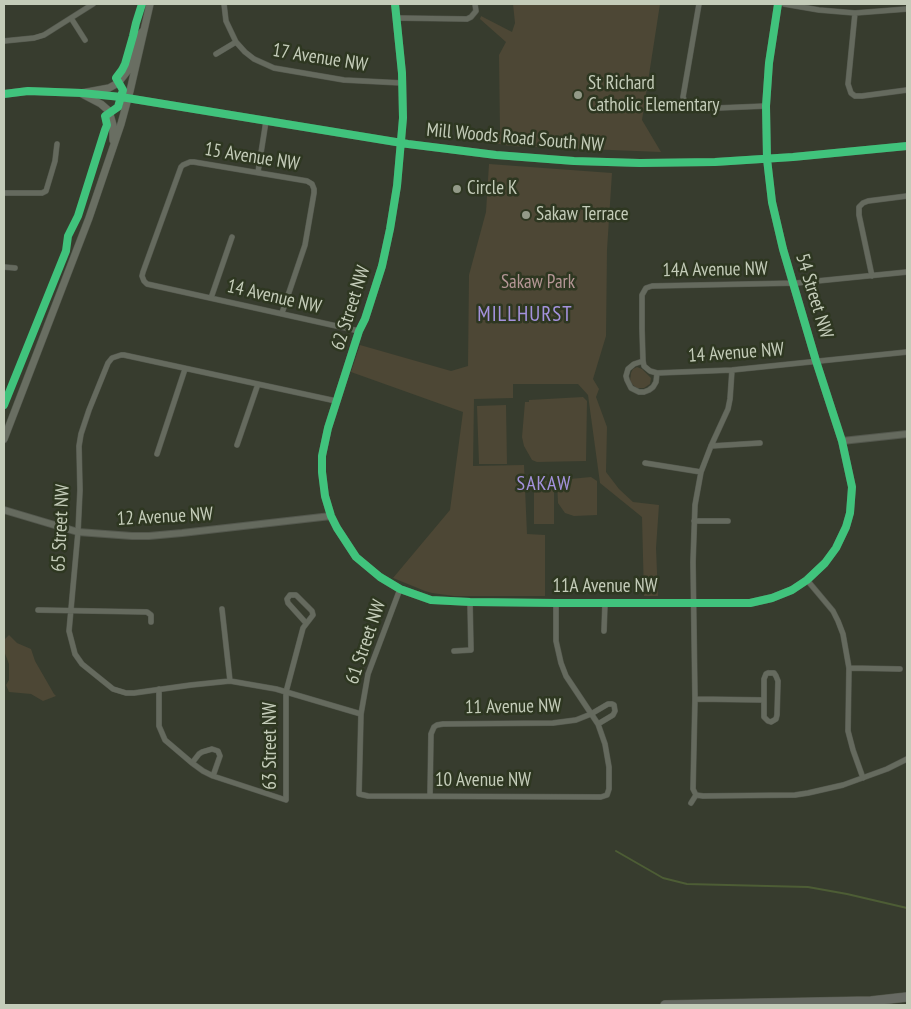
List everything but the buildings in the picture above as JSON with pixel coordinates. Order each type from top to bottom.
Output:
[{"type":"highway","points":[[665,1005],[871,1001],[907,997]]},
{"type":"main road","points":[[4,439],[89,218],[122,124],[150,4]]},
{"type":"main road","points":[[82,93],[109,88],[121,80],[128,69],[136,40],[144,29]]},
{"type":"main road","points":[[82,93],[101,104],[111,116],[114,130],[109,160]]},
{"type":"street","points":[[4,41],[47,33],[92,4]]},
{"type":"street","points":[[216,54],[236,42],[226,21],[224,4]]},
{"type":"street","name":"62 Street NW","points":[[395,4],[403,118],[397,186],[382,266],[324,442],[322,472],[325,496],[331,516],[341,535],[356,556],[380,577],[400,589]]},
{"type":"street","points":[[397,18],[467,19],[474,15],[476,4]]},
{"type":"street","points":[[699,4],[683,97],[684,102],[687,106],[694,109],[766,106]]},
{"type":"street","name":"54 Street NW","points":[[778,4],[769,63],[766,106],[767,159],[776,220],[793,284],[842,442],[852,487],[850,513],[836,548],[825,563],[807,580]]},
{"type":"street","points":[[784,4],[819,10],[855,13],[907,9]]},
{"type":"street","points":[[855,13],[848,84],[851,93],[855,96],[862,96],[907,90]]},
{"type":"street","points":[[71,18],[85,40]]},
{"type":"street","name":"17 Avenue NW","points":[[236,42],[254,60],[274,68],[344,80],[402,83]]},
{"type":"street","name":"Mill Woods Road South NW","points":[[4,94],[28,91],[82,93],[128,98],[401,143],[496,155],[574,161],[684,163],[767,159],[907,146]]},
{"type":"street","points":[[258,172],[266,121]]},
{"type":"street","points":[[4,193],[42,193],[46,191],[55,161],[57,144]]},
{"type":"street","name":"15 Avenue NW","points":[[143,279],[143,272],[181,167],[186,164],[194,162],[308,181],[312,184],[314,193],[305,245],[282,313]]},
{"type":"street","points":[[872,276],[858,212],[861,205],[868,201],[907,196]]},
{"type":"street","name":"14 Avenue NW","points":[[211,298],[232,238]]},
{"type":"street","points":[[4,267],[15,268]]},
{"type":"street","name":"14A Avenue NW","points":[[643,361],[642,295],[646,288],[652,286],[793,284],[907,272]]},
{"type":"street","name":"14 Avenue NW","points":[[143,279],[147,284],[360,331]]},
{"type":"street","name":"14 Avenue NW","points":[[654,372],[732,370],[907,352]]},
{"type":"street","name":"65 Street NW","points":[[159,689],[134,694],[113,689],[82,664],[75,654],[69,631],[78,532],[80,490],[79,446],[89,410],[108,363],[112,358],[124,355],[185,368]]},
{"type":"street","points":[[643,361],[646,369],[654,372],[656,382],[650,390],[642,392],[634,390],[626,378],[631,366],[643,361]]},
{"type":"street","points":[[157,454],[185,368],[336,401]]},
{"type":"street","points":[[696,795],[693,789],[695,699],[694,521],[696,497],[701,472],[728,409],[732,370]]},
{"type":"street","points":[[237,445],[258,384]]},
{"type":"street","points":[[842,442],[907,434]]},
{"type":"street","points":[[711,446],[760,443]]},
{"type":"street","points":[[71,447],[79,446]]},
{"type":"street","points":[[645,463],[701,472]]},
{"type":"street","name":"12 Avenue NW","points":[[4,510],[78,532],[149,536],[331,516]]},
{"type":"street","points":[[694,521],[728,521]]},
{"type":"street","points":[[807,580],[833,611],[843,634],[848,668],[848,731],[863,778]]},
{"type":"street","name":"11A Avenue NW","points":[[400,589],[431,600],[470,602],[750,603],[772,598],[792,590],[807,580]]},
{"type":"street","name":"61 Street NW","points":[[359,794],[360,714],[368,674],[400,589]]},
{"type":"street","points":[[286,692],[303,628],[312,617],[312,611],[296,595],[290,595],[287,598],[288,603],[306,623]]},
{"type":"street","points":[[454,650],[471,650],[470,602]]},
{"type":"street","points":[[556,603],[556,641],[561,663],[566,676],[598,724]]},
{"type":"street","name":"11A Avenue NW","points":[[604,631],[605,603]]},
{"type":"street","points":[[222,609],[230,681]]},
{"type":"street","points":[[38,610],[147,612],[151,615],[151,622]]},
{"type":"street","points":[[848,668],[900,669]]},
{"type":"street","points":[[768,673],[774,673],[778,681],[777,715],[774,721],[768,721],[764,717],[764,700],[764,678],[768,673]]},
{"type":"street","points":[[192,763],[202,752],[212,749],[218,751],[220,756],[213,776],[202,771],[192,763],[165,740],[159,726],[159,689],[230,681],[286,692],[360,714]]},
{"type":"street","name":"63 Street NW","points":[[213,776],[286,800],[286,692]]},
{"type":"street","points":[[695,699],[764,700]]},
{"type":"street","name":"11 Avenue NW","points":[[430,796],[431,734],[437,725],[553,723],[576,720],[592,714],[608,704],[614,705],[615,711],[613,714],[598,724]]},
{"type":"street","name":"10 Avenue NW","points":[[359,794],[368,796],[601,798],[606,795],[609,788],[609,767],[608,754],[598,724]]},
{"type":"street","points":[[696,795],[794,795],[827,790],[888,769],[907,759]]},
{"type":"street","points":[[691,803],[696,795]]},
{"type":"green space","name":"St Richard Catholic Elementary","points":[[513,4],[660,4],[642,120],[661,152],[510,146],[494,143],[500,132],[499,55],[506,42],[480,19],[481,16],[512,32],[515,23]]},
{"type":"green space","name":"Sakaw Park","points":[[489,164],[612,173],[607,250],[606,336],[593,379],[599,389],[596,397],[607,427],[606,472],[619,489],[633,502],[659,505],[656,548],[658,596],[644,596],[642,517],[600,483],[588,395],[578,384],[513,384],[513,398],[474,399],[473,466],[524,465],[527,534],[545,535],[545,596],[454,596],[425,591],[393,578],[450,510],[463,412],[351,372],[360,345],[451,371],[468,366],[469,275],[486,212]]},
{"type":"green space","points":[[637,367],[642,369],[651,378],[650,384],[644,388],[637,388],[630,381],[633,369]]},
{"type":"green space","points":[[583,397],[587,401],[586,461],[537,462],[532,460],[524,446],[522,437],[525,402],[529,402],[529,400]]},
{"type":"green space","points":[[506,405],[507,464],[479,464],[477,406]]},
{"type":"green space","points":[[591,477],[597,481],[597,515],[574,516],[565,513],[558,503],[557,481]]},
{"type":"green space","points":[[534,481],[554,481],[554,524],[534,524]]},
{"type":"green space","points":[[9,635],[17,643],[31,649],[35,661],[56,696],[43,701],[31,694],[9,692],[6,685],[9,680],[9,664],[4,651],[4,640]]},
{"type":"waterway","points":[[616,851],[663,878],[687,884],[808,887],[907,908]]},
{"type":"cycle path","points":[[4,405],[66,251],[68,236],[78,216],[107,125],[105,116],[118,107],[123,90],[116,78],[125,64],[142,4]]},
{"type":"cycle path","points":[[395,4],[402,73],[403,118],[397,186],[382,266],[328,428],[322,456],[325,496],[337,528],[356,557],[380,577],[400,589],[431,600],[556,603],[750,603],[772,598],[792,590],[807,580],[825,563],[836,548],[846,527],[850,513],[852,487],[842,441],[783,249],[772,202],[767,159],[766,106],[769,63],[778,4]]},
{"type":"cycle path","points":[[4,94],[28,91],[121,97],[408,144],[496,155],[574,161],[640,163],[715,162],[907,146]]},
{"type":"place","name":"St Richard Catholic Elementary","points":[[578,95]]},
{"type":"place","name":"Circle K","points":[[457,189]]},
{"type":"place","name":"Sakaw Terrace","points":[[526,215]]},
{"type":"district","name":"MILLHURST","points":[[525,315]]},
{"type":"district","name":"SAKAW","points":[[544,484]]}]
